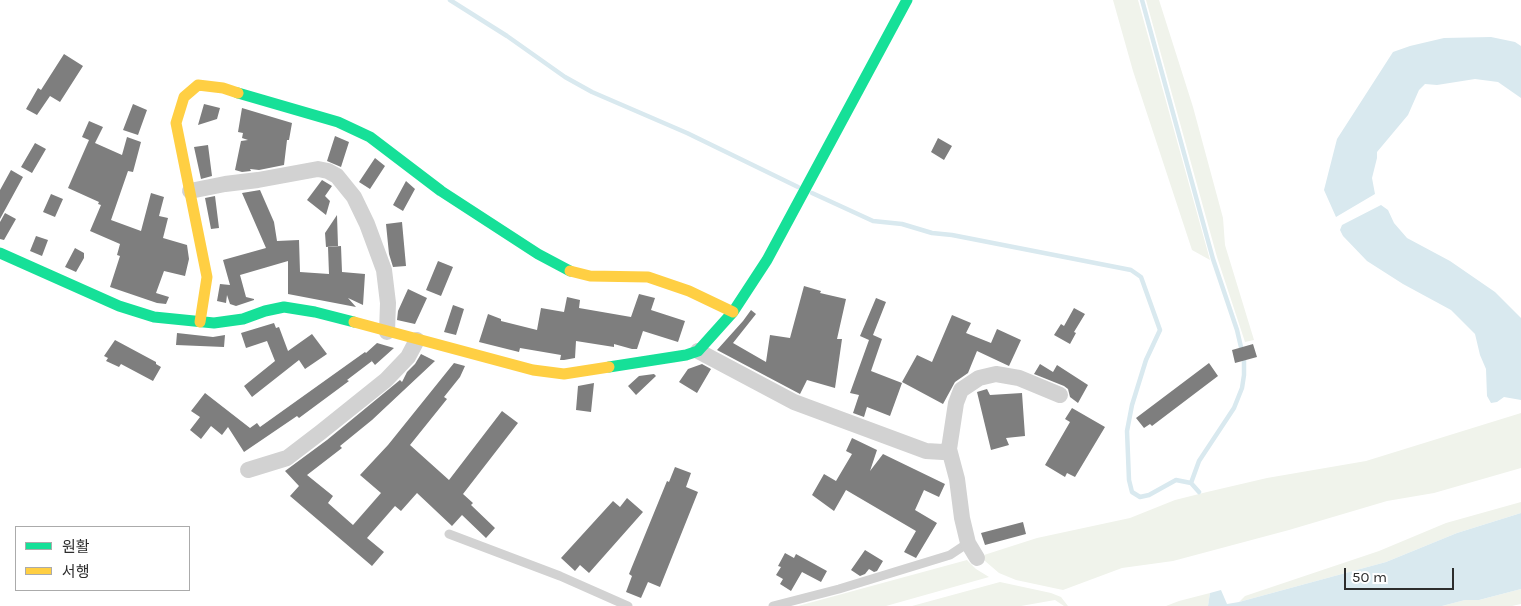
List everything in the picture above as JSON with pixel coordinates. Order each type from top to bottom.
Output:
[{"type":"street","points":[[0,253],[120,306],[154,317],[214,323],[243,319],[284,307],[315,312],[533,370],[564,374],[686,355],[698,351],[733,312],[767,260],[907,0]]},
{"type":"street","points":[[200,322],[207,277],[176,122],[184,97],[198,85],[223,88],[338,122],[370,137],[441,191],[538,254],[573,272],[590,276],[648,277],[689,291],[733,312]]},
{"type":"street","points":[[190,191],[318,169],[328,171],[337,176],[354,197],[367,224],[384,270],[388,303],[387,332]]},
{"type":"street","points":[[248,470],[287,458],[321,432],[386,380],[408,357],[417,340]]},
{"type":"street","points":[[698,351],[794,402],[824,415],[926,451],[943,452],[949,449]]},
{"type":"street","points":[[977,558],[968,543],[962,518],[958,480],[949,449],[956,404],[961,390],[980,378],[996,374],[1019,378],[1060,395]]},
{"type":"lane","points":[[449,534],[560,576],[628,606]]},
{"type":"lane","points":[[772,606],[839,589],[950,555],[968,543]]},
{"type":"shaded area","points":[[1113,0],[1138,0],[1210,260],[1192,250],[1133,71]]},
{"type":"shaded area","points":[[1146,0],[1159,0],[1193,107],[1223,218],[1225,245],[1254,340],[1245,342],[1217,257]]},
{"type":"shaded area","points":[[1491,37],[1515,42],[1521,46],[1521,98],[1498,82],[1475,79],[1437,85],[1425,84],[1419,90],[1408,115],[1377,152],[1372,178],[1375,194],[1336,217],[1324,190],[1337,139],[1393,52],[1444,38]]},
{"type":"shaded area","points":[[1381,205],[1388,210],[1394,223],[1407,238],[1450,261],[1495,292],[1521,318],[1521,400],[1504,397],[1497,402],[1491,403],[1487,396],[1486,369],[1480,355],[1475,334],[1451,310],[1403,284],[1367,261],[1343,236],[1340,230],[1342,225]]},
{"type":"shaded area","points":[[1521,413],[1521,468],[1434,493],[1387,501],[1173,561],[1122,568],[1063,590],[1016,580],[999,573],[985,561],[984,555],[1037,538],[1130,518],[1175,500],[1207,492],[1267,478],[1366,461]]},
{"type":"shaded area","points":[[1521,502],[1521,513],[1457,533],[1386,562],[1239,602],[1245,596],[1379,551],[1446,523]]},
{"type":"shaded area","points":[[1521,513],[1521,589],[1479,600],[1465,600],[1442,606],[1208,606],[1210,593],[1221,590],[1227,604],[1239,602],[1386,562],[1457,533]]},
{"type":"shaded area","points":[[967,560],[976,569],[989,577],[886,606],[798,606]]},
{"type":"shaded area","points":[[1000,582],[1051,593],[1061,597],[1068,606],[1064,606],[1055,600],[1021,606],[912,606]]},
{"type":"shaded area","points":[[1521,589],[1521,604],[1512,606],[1442,606],[1465,600],[1479,600]]},
{"type":"shaded area","points":[[1210,593],[1208,606],[1166,606],[1179,601]]},
{"type":"building","points":[[64,54],[83,66],[60,102],[50,96],[37,115],[26,109],[38,88],[41,90]]},
{"type":"building","points":[[133,104],[147,110],[138,135],[123,130]]},
{"type":"building","points":[[204,104],[220,108],[217,119],[198,125]]},
{"type":"building","points":[[242,108],[292,123],[289,140],[287,140],[284,165],[259,170],[250,169],[251,171],[242,172],[235,170],[241,141],[248,140],[242,138],[243,133],[238,132]]},
{"type":"building","points":[[89,121],[103,127],[95,143],[122,155],[127,137],[141,142],[133,172],[128,171],[111,220],[141,231],[151,193],[164,197],[159,216],[168,218],[163,238],[187,245],[189,259],[185,276],[164,271],[156,293],[169,297],[166,304],[157,303],[110,287],[120,256],[117,255],[120,244],[90,231],[101,205],[98,204],[99,202],[68,188],[89,140],[82,137]]},
{"type":"building","points":[[335,136],[349,142],[341,167],[327,161]]},
{"type":"building","points":[[938,138],[952,146],[944,160],[931,152]]},
{"type":"building","points":[[35,143],[46,149],[32,173],[21,167]]},
{"type":"building","points":[[208,145],[212,176],[201,179],[194,147]]},
{"type":"building","points":[[375,158],[385,166],[370,189],[359,182]]},
{"type":"building","points":[[11,170],[23,177],[0,219],[0,190]]},
{"type":"building","points":[[322,180],[332,186],[325,196],[330,201],[326,215],[307,200]]},
{"type":"building","points":[[406,181],[415,189],[403,211],[393,205]]},
{"type":"building","points":[[260,190],[274,222],[277,241],[299,240],[300,272],[329,274],[328,247],[341,246],[342,272],[365,274],[363,305],[348,298],[356,307],[288,294],[288,261],[240,275],[246,297],[254,300],[236,306],[230,304],[227,295],[226,303],[217,301],[220,284],[230,285],[223,260],[266,248],[242,193]]},
{"type":"building","points":[[51,194],[63,199],[55,217],[43,212]]},
{"type":"building","points":[[215,196],[219,228],[211,229],[205,198]]},
{"type":"building","points":[[5,213],[16,219],[4,240],[0,239],[0,222]]},
{"type":"building","points":[[337,215],[338,246],[326,247],[325,233]]},
{"type":"building","points":[[402,222],[406,266],[393,267],[389,254],[386,224]]},
{"type":"building","points":[[36,236],[48,240],[42,256],[30,251]]},
{"type":"building","points":[[75,248],[84,253],[84,258],[76,272],[65,267]]},
{"type":"building","points":[[438,261],[453,267],[441,296],[426,290]]},
{"type":"building","points":[[804,286],[821,291],[820,293],[846,299],[837,339],[842,339],[835,388],[807,380],[800,394],[717,350],[751,310],[756,314],[733,343],[766,362],[770,335],[790,338]]},
{"type":"building","points":[[408,289],[427,298],[415,324],[397,320],[398,311]]},
{"type":"building","points":[[639,294],[655,298],[651,310],[685,321],[678,342],[643,331],[637,349],[614,344],[614,347],[576,341],[575,358],[560,360],[561,355],[520,348],[519,352],[479,342],[488,314],[501,319],[501,321],[537,330],[541,308],[564,312],[567,297],[580,300],[579,308],[631,317]]},
{"type":"building","points":[[876,298],[886,302],[873,335],[882,339],[871,371],[902,383],[890,416],[867,407],[864,417],[853,413],[859,395],[850,393],[869,340],[860,336]]},
{"type":"building","points":[[453,305],[464,309],[456,335],[444,332]]},
{"type":"building","points":[[1074,308],[1085,314],[1074,332],[1076,333],[1070,344],[1054,335],[1061,324],[1064,326]]},
{"type":"building","points":[[952,315],[971,323],[966,333],[991,343],[997,329],[1021,340],[1009,366],[977,351],[968,373],[955,382],[943,404],[902,382],[917,355],[932,362]]},
{"type":"building","points":[[274,323],[276,328],[279,327],[288,351],[312,334],[327,354],[305,369],[299,360],[252,397],[244,386],[275,361],[267,341],[246,348],[241,333]]},
{"type":"building","points":[[177,333],[213,337],[225,335],[224,347],[176,345]]},
{"type":"building","points":[[115,340],[156,362],[161,367],[153,381],[121,364],[119,367],[106,361],[108,358],[104,356]]},
{"type":"building","points":[[377,343],[394,348],[375,365],[372,361],[347,380],[349,381],[299,418],[297,416],[244,452],[228,427],[222,435],[211,426],[201,439],[190,430],[200,417],[191,411],[205,393],[250,428],[257,423],[260,427],[366,353]]},
{"type":"building","points":[[1253,344],[1257,357],[1235,363],[1232,350]]},
{"type":"building","points":[[421,354],[435,361],[372,420],[340,446],[342,448],[307,475],[333,496],[328,503],[353,525],[381,493],[360,475],[388,445],[454,363],[465,366],[460,377],[444,397],[447,399],[410,445],[449,480],[502,411],[518,423],[463,494],[473,503],[471,505],[495,528],[486,538],[462,515],[452,526],[417,493],[401,511],[395,506],[367,538],[384,552],[372,566],[290,496],[299,486],[285,471],[327,440],[400,380],[402,382]]},
{"type":"building","points":[[1209,363],[1218,376],[1152,426],[1150,424],[1144,428],[1136,418]]},
{"type":"building","points":[[702,364],[711,369],[697,393],[679,382],[688,369]]},
{"type":"building","points":[[1040,364],[1053,372],[1057,365],[1088,385],[1078,403],[1070,397],[1068,389],[1064,386],[1034,374]]},
{"type":"building","points":[[654,374],[656,376],[636,395],[628,386],[639,376]]},
{"type":"building","points":[[594,383],[591,412],[576,410],[578,386]]},
{"type":"building","points":[[987,389],[990,395],[1022,393],[1025,436],[1006,438],[1009,445],[991,450],[977,392]]},
{"type":"building","points":[[1072,408],[1105,427],[1075,477],[1067,473],[1065,477],[1045,465],[1070,422],[1065,419]]},
{"type":"building","points":[[852,438],[877,450],[870,471],[883,454],[945,484],[939,497],[924,490],[915,510],[937,523],[916,558],[904,552],[916,531],[846,490],[834,511],[812,495],[824,474],[836,481],[852,454],[846,451]]},
{"type":"building","points":[[675,467],[691,473],[686,487],[698,492],[660,587],[648,582],[641,598],[626,592],[632,576],[629,574],[667,481],[669,482]]},
{"type":"building","points":[[627,498],[643,512],[589,573],[580,565],[575,571],[561,558],[613,501],[620,507]]},
{"type":"building","points":[[1023,522],[1026,534],[985,545],[981,533]]},
{"type":"building","points":[[865,550],[883,561],[877,571],[874,572],[869,569],[860,576],[851,570]]},
{"type":"building","points":[[785,553],[794,558],[796,554],[827,571],[821,582],[802,572],[791,591],[780,584],[783,579],[776,575],[781,567],[778,566]]},
{"type":"waterway","points":[[450,0],[507,36],[565,77],[592,92],[687,133],[798,187]]},
{"type":"waterway","points":[[1142,0],[1213,259],[1237,330],[1244,360],[1242,388],[1234,408],[1199,461],[1191,483]]},
{"type":"waterway","points":[[812,193],[873,221],[902,224],[932,233],[952,235],[1131,270],[1141,277],[1160,330],[1146,360],[1132,405],[1127,431],[1129,480],[1132,492],[1140,497],[1149,495],[1176,480],[1191,483],[1199,492]]},
{"type":"traffic: fast","points":[[609,367],[686,355],[698,351],[733,312],[767,260],[907,0]]},
{"type":"traffic: fast","points":[[238,93],[338,122],[370,137],[441,191],[538,254],[570,271]]},
{"type":"traffic: fast","points":[[0,253],[119,306],[154,317],[214,323],[243,319],[284,307],[315,312],[354,322]]},
{"type":"traffic: slow","points":[[200,322],[207,277],[176,123],[184,97],[198,85],[223,88],[238,93]]},
{"type":"traffic: slow","points":[[570,271],[590,276],[648,277],[689,291],[733,312]]},
{"type":"traffic: slow","points":[[354,322],[533,370],[564,374],[609,367]]}]
